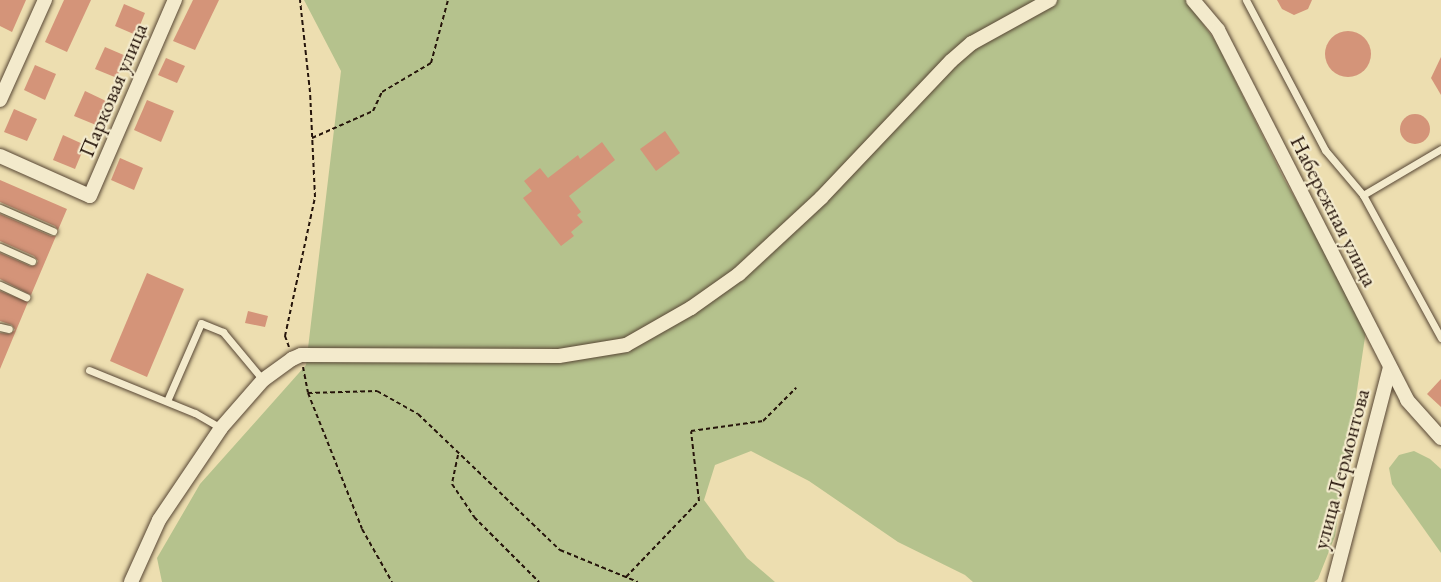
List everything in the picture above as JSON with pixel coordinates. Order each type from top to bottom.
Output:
[{"type":"street","points":[[0,100],[45,0]]},
{"type":"street","name":"Парковая улица","points":[[0,156],[90,196],[175,0]]},
{"type":"street","points":[[131,582],[159,520],[220,428],[263,380],[296,357],[473,354],[559,357],[626,345],[691,308],[739,273],[821,198],[951,61],[972,43],[1050,0]]},
{"type":"street","name":"Набережная улица","points":[[1193,0],[1218,30],[1407,400],[1441,438]]},
{"type":"street","name":"улица Лермонтова","points":[[1334,582],[1390,367]]},
{"type":"lane","points":[[1246,0],[1325,150],[1363,195],[1441,338]]},
{"type":"lane","points":[[1363,195],[1441,149]]},
{"type":"lane","points":[[0,208],[53,231]]},
{"type":"lane","points":[[0,247],[32,261]]},
{"type":"lane","points":[[0,285],[26,297]]},
{"type":"lane","points":[[167,401],[201,322],[224,332],[263,380]]},
{"type":"lane","points":[[0,327],[9,329]]},
{"type":"lane","points":[[89,370],[195,412],[220,428]]},
{"type":"path","points":[[300,0],[315,197],[285,336],[296,357],[362,529],[392,582]]},
{"type":"path","points":[[312,138],[373,111],[382,92],[431,63],[448,0]]},
{"type":"path","points":[[626,577],[699,501],[692,431],[763,421],[796,388]]},
{"type":"path","points":[[308,393],[377,392],[417,414],[560,550],[638,582]]},
{"type":"path","points":[[458,455],[452,484],[474,517],[539,582]]},
{"type":"green space","points":[[304,0],[1186,0],[1216,42],[1284,179],[1367,324],[1335,536],[1318,579],[1314,582],[973,582],[965,575],[898,542],[809,481],[751,451],[715,465],[704,500],[747,558],[775,582],[162,582],[157,558],[200,484],[306,365],[341,71]]},
{"type":"green space","points":[[1414,451],[1430,459],[1441,469],[1441,553],[1392,484],[1389,468],[1399,455]]},
{"type":"building","points":[[0,0],[26,0],[12,32],[0,26]]},
{"type":"building","points":[[64,0],[91,0],[67,52],[45,42]]},
{"type":"building","points":[[193,0],[219,0],[195,50],[173,41]]},
{"type":"building","points":[[1277,0],[1312,0],[1308,9],[1294,15],[1282,9]]},
{"type":"building","points":[[124,4],[145,13],[136,35],[115,26]]},
{"type":"building","points":[[1348,31],[1364,38],[1371,54],[1364,70],[1348,77],[1332,70],[1325,54],[1332,38]]},
{"type":"building","points":[[105,47],[126,56],[117,78],[95,69]]},
{"type":"building","points":[[1441,57],[1441,95],[1431,78]]},
{"type":"building","points":[[166,58],[185,66],[177,83],[158,75]]},
{"type":"building","points":[[35,65],[56,74],[45,100],[24,90]]},
{"type":"building","points":[[85,91],[106,101],[96,125],[74,116]]},
{"type":"building","points":[[147,100],[174,111],[161,142],[134,130]]},
{"type":"building","points":[[14,109],[37,119],[27,141],[4,132]]},
{"type":"building","points":[[1415,114],[1426,118],[1430,129],[1426,140],[1415,144],[1404,140],[1400,129],[1404,118]]},
{"type":"building","points":[[665,131],[680,153],[656,171],[640,149]]},
{"type":"building","points":[[63,135],[85,145],[75,169],[53,160]]},
{"type":"building","points":[[602,142],[615,160],[569,196],[581,212],[577,215],[583,222],[571,232],[574,236],[561,246],[523,198],[532,191],[524,181],[540,168],[548,178],[578,155],[580,159]]},
{"type":"building","points":[[120,158],[143,168],[134,190],[111,180]]},
{"type":"building","points":[[0,180],[67,209],[58,230],[55,226],[0,202]]},
{"type":"building","points":[[0,214],[51,236],[56,236],[31,295],[0,279],[0,253],[30,266],[36,265],[38,261],[34,256],[0,241]]},
{"type":"building","points":[[147,273],[184,289],[147,377],[110,361]]},
{"type":"building","points":[[0,291],[28,302],[0,369],[0,333],[10,334],[15,330],[12,325],[0,321]]},
{"type":"building","points":[[248,311],[268,316],[265,327],[245,323]]},
{"type":"building","points":[[1441,379],[1441,407],[1427,394]]}]
